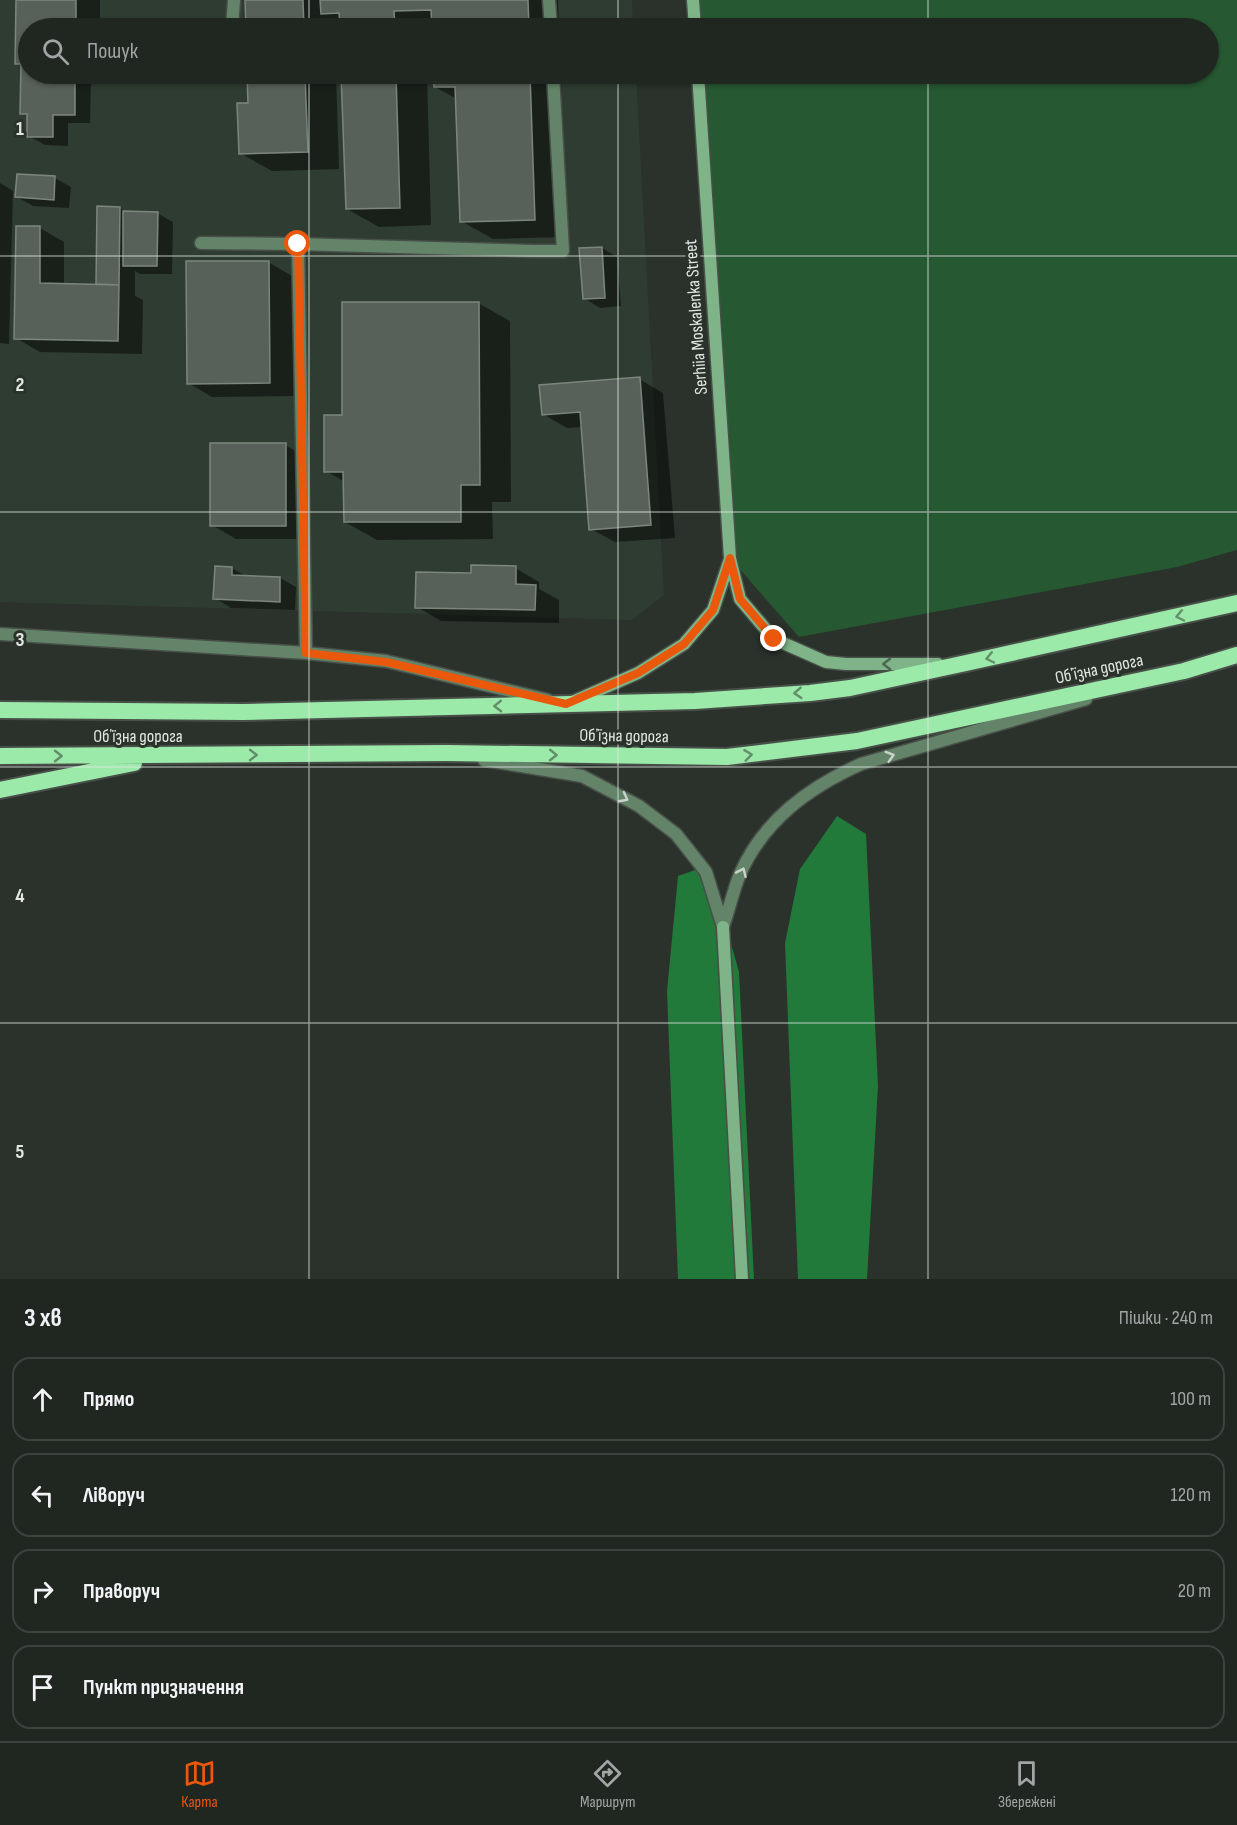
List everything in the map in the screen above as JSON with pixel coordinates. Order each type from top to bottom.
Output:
[{"type":"highway","name":"Обʼїзна дорога","points":[[0,710],[243,712],[695,701],[810,693],[850,688],[1232,603]]},
{"type":"highway","name":"Обʼїзна дорога","points":[[0,756],[447,753],[727,757],[857,741],[1184,671],[1237,655]]},
{"type":"highway","points":[[0,790],[170,756]]},
{"type":"main road","points":[[693,0],[694,18]]},
{"type":"main road","name":"Serhiia Moskalenka Street","points":[[699,84],[730,558]]},
{"type":"main road","points":[[730,558],[740,599],[774,639],[784,644],[826,662],[846,664],[966,663]]},
{"type":"main road","points":[[566,704],[638,673],[684,644],[713,610],[730,558]]},
{"type":"main road","points":[[723,927],[742,1279]]},
{"type":"street","points":[[232,18],[234,0]]},
{"type":"street","points":[[549,0],[550,18]]},
{"type":"street","points":[[201,243],[563,250],[554,84]]},
{"type":"street","points":[[298,244],[306,653]]},
{"type":"street","points":[[0,634],[306,653],[386,662],[566,704]]},
{"type":"street","points":[[723,927],[740,874],[758,841],[786,809],[830,778],[861,764],[1184,671]]},
{"type":"street","points":[[447,753],[582,776],[639,806],[676,834],[706,872],[723,927]]},
{"type":"shaded area","points":[[0,0],[632,0],[633,18],[18,18],[18,84],[637,84],[664,595],[632,620],[0,602]]},
{"type":"green space","points":[[693,0],[1237,0],[1237,550],[1177,567],[799,637],[730,558],[699,84],[1219,84],[1219,18],[694,18]]},
{"type":"green space","points":[[837,816],[866,834],[878,1086],[867,1279],[798,1279],[785,943],[800,869]]},
{"type":"green space","points":[[709,865],[739,972],[754,1279],[678,1279],[667,991],[678,876]]},
{"type":"building","points":[[16,0],[76,0],[76,18],[18,18],[18,64],[15,64]]},
{"type":"building","points":[[245,0],[303,0],[304,18],[246,18]]},
{"type":"building","points":[[320,0],[528,0],[529,18],[431,18],[431,10],[394,11],[394,18],[339,18],[339,13],[321,14]]},
{"type":"building","points":[[21,84],[75,84],[75,115],[53,115],[53,137],[27,137],[27,114],[20,114]]},
{"type":"building","points":[[247,84],[305,84],[308,152],[239,154],[237,103],[248,103]]},
{"type":"building","points":[[341,84],[396,84],[400,208],[346,209]]},
{"type":"building","points":[[434,84],[530,84],[535,220],[460,222],[455,87],[434,87]]},
{"type":"building","points":[[17,174],[55,176],[54,200],[15,197]]},
{"type":"building","points":[[97,206],[120,207],[119,285],[96,284]]},
{"type":"building","points":[[123,211],[158,212],[157,266],[123,266]]},
{"type":"building","points":[[16,226],[40,226],[40,283],[119,285],[118,341],[14,339]]},
{"type":"building","points":[[602,247],[605,298],[583,299],[579,248]]},
{"type":"building","points":[[186,261],[269,261],[270,383],[187,384]]},
{"type":"building","points":[[342,302],[479,302],[480,485],[461,485],[461,522],[344,522],[343,472],[324,472],[324,415],[342,415]]},
{"type":"building","points":[[640,377],[651,525],[589,530],[580,412],[542,415],[539,385]]},
{"type":"building","points":[[210,443],[286,443],[286,526],[210,526]]},
{"type":"building","points":[[471,565],[516,566],[516,584],[536,585],[535,610],[415,608],[416,572],[471,573]]},
{"type":"building","points":[[215,566],[232,567],[232,575],[280,577],[280,602],[213,599]]},
{"type":"route","points":[[298,244],[306,653],[386,662],[566,704],[638,673],[684,644],[713,610],[730,558],[740,599],[774,639]]}]
